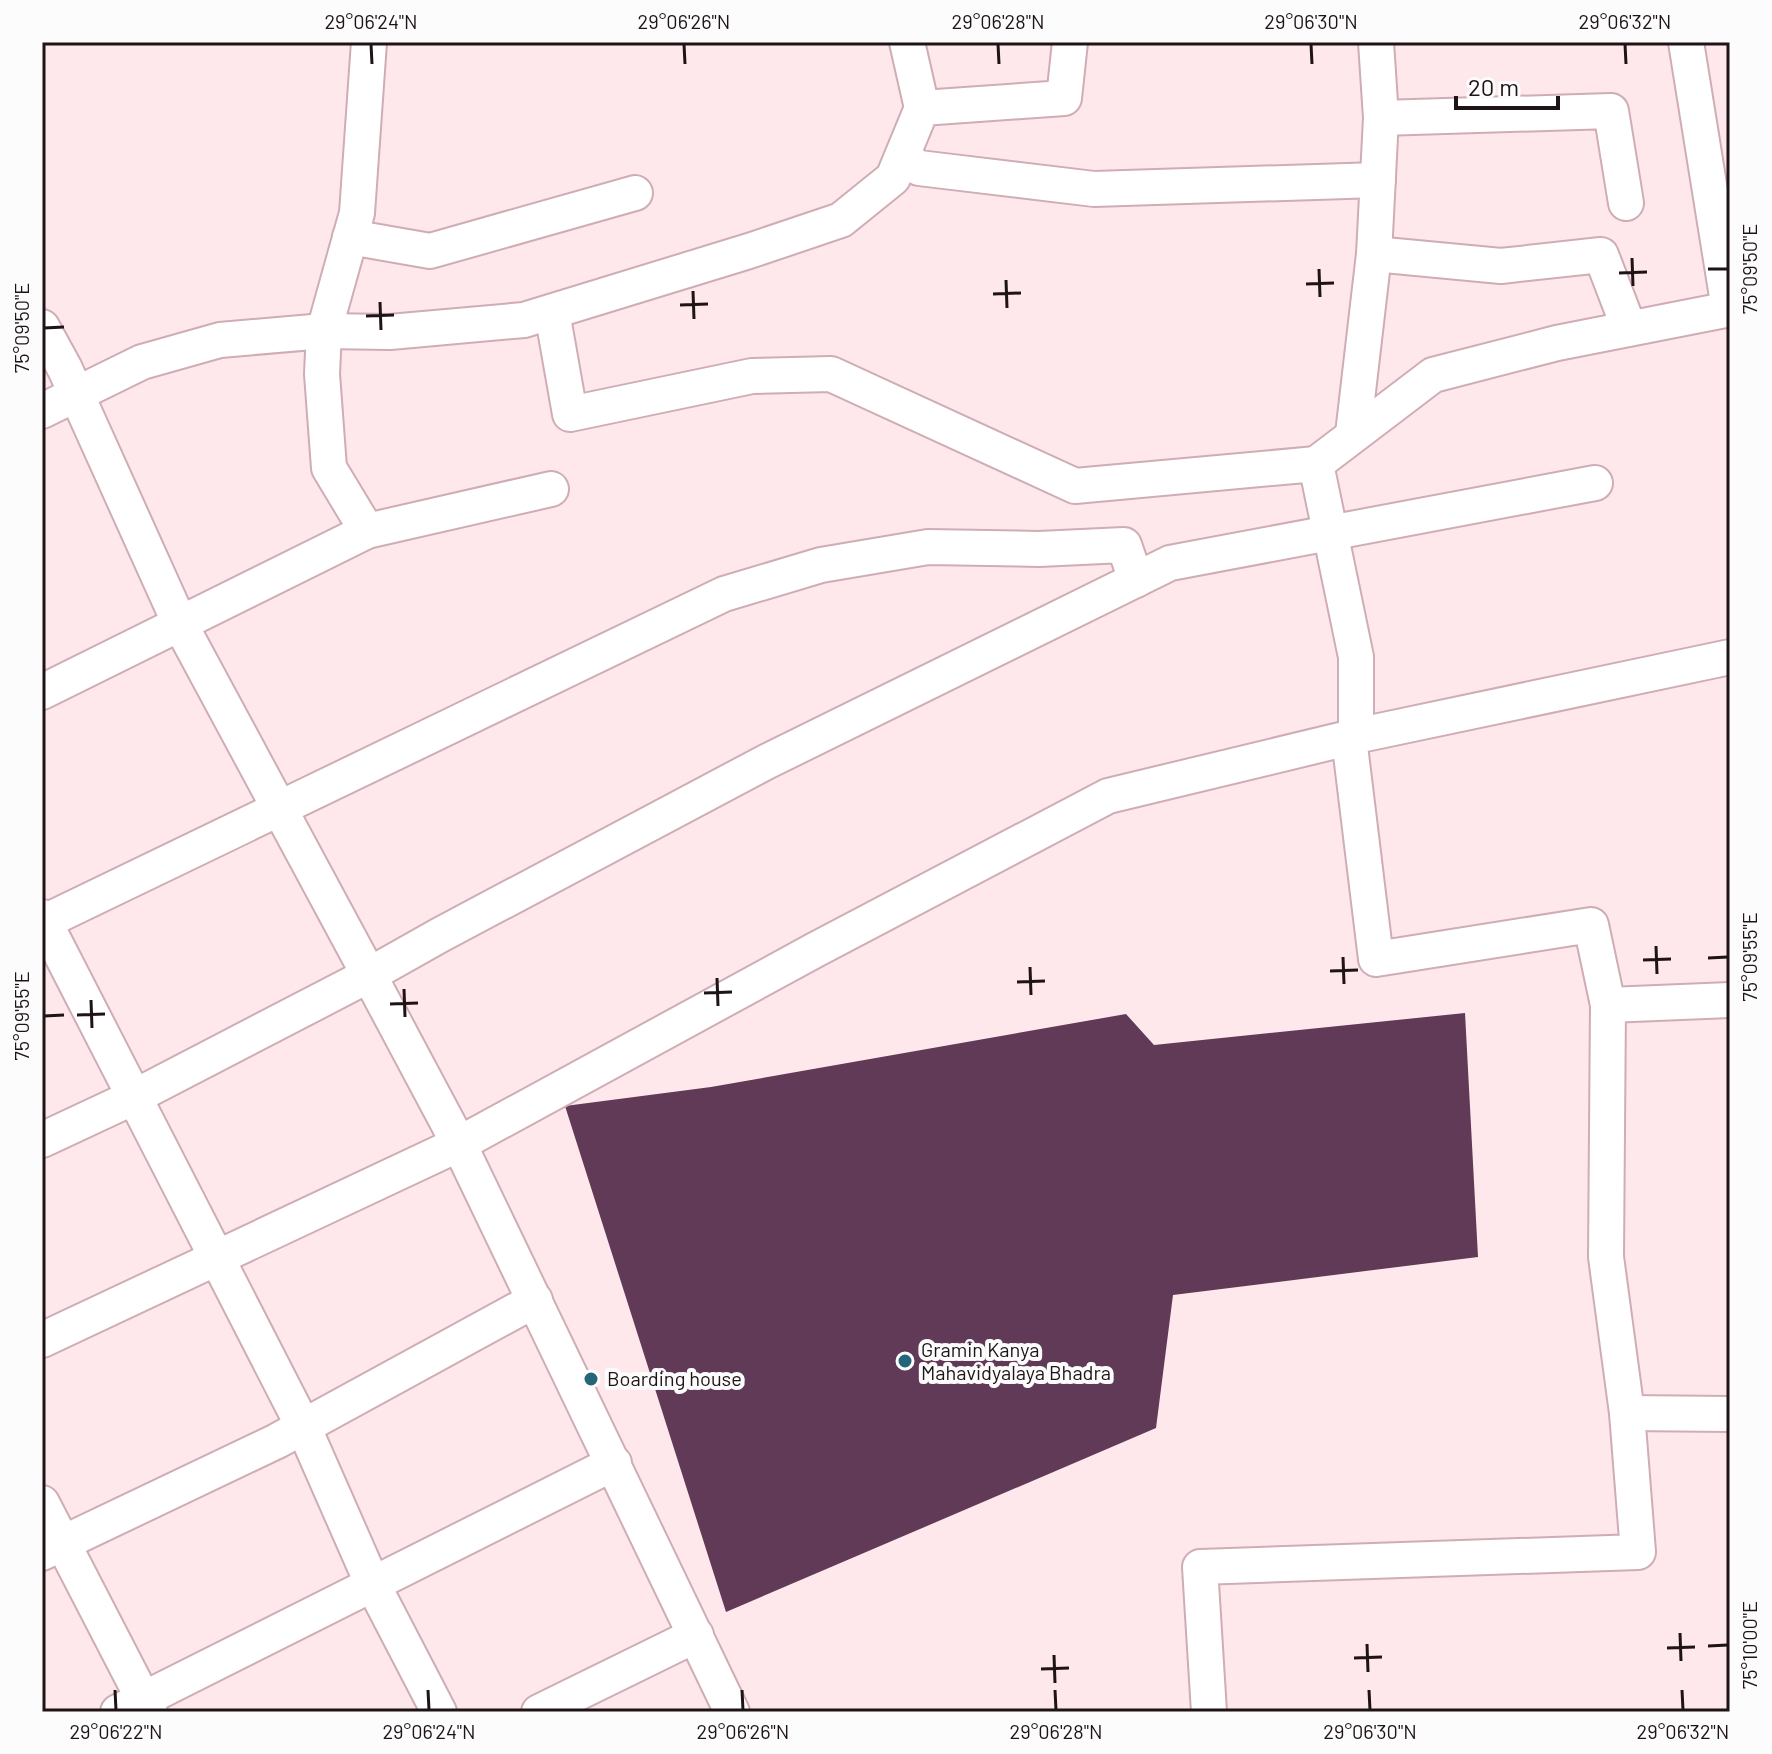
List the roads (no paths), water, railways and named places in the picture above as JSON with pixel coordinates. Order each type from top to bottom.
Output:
[{"type":"street","points":[[367,531],[329,468],[322,374],[324,331],[357,213],[369,42]]},
{"type":"street","points":[[42,411],[142,362],[220,340],[324,331],[390,332],[524,320],[721,261],[841,220],[893,178],[922,108],[907,42]]},
{"type":"street","points":[[922,108],[1064,98],[1070,42]]},
{"type":"street","points":[[1353,434],[1374,254],[1381,118],[1376,42]]},
{"type":"street","points":[[552,312],[570,414],[752,376],[831,374],[1075,486],[1316,464],[1433,375],[1557,343],[1729,309],[1686,42]]},
{"type":"street","points":[[1381,118],[1611,111],[1626,203]]},
{"type":"street","points":[[902,157],[919,168],[1094,189],[1378,180]]},
{"type":"street","points":[[350,237],[430,251],[635,193]]},
{"type":"street","points":[[1374,254],[1501,266],[1601,255],[1629,328]]},
{"type":"street","points":[[42,327],[77,394],[180,624],[459,1144],[732,1712]]},
{"type":"street","points":[[1209,1712],[1200,1567],[1638,1552],[1627,1413],[1606,1257],[1608,1005],[1591,925],[1376,959],[1353,737],[1356,657],[1316,464]]},
{"type":"street","points":[[42,1140],[134,1097],[369,975],[753,769],[1170,563],[1595,483]]},
{"type":"street","points":[[42,692],[367,531],[551,489]]},
{"type":"street","points":[[439,1712],[372,1583],[303,1426],[43,921],[724,594],[821,565],[928,547],[1039,549],[1124,545],[1136,580]]},
{"type":"street","points":[[42,1340],[459,1144],[1108,796],[1353,737],[1730,657]]},
{"type":"street","points":[[1608,1005],[1730,1000]]},
{"type":"street","points":[[53,1547],[303,1426],[535,1300]]},
{"type":"street","points":[[1627,1413],[1730,1414]]},
{"type":"street","points":[[42,1503],[53,1547],[137,1708],[372,1583],[614,1463]]},
{"type":"street","points":[[539,1712],[696,1635]]},
{"type":"place","name":"Gramin Kanya Mahavidyalaya Bhadra","points":[[905,1361]]},
{"type":"place","name":"Boarding house","points":[[591,1379]]}]
